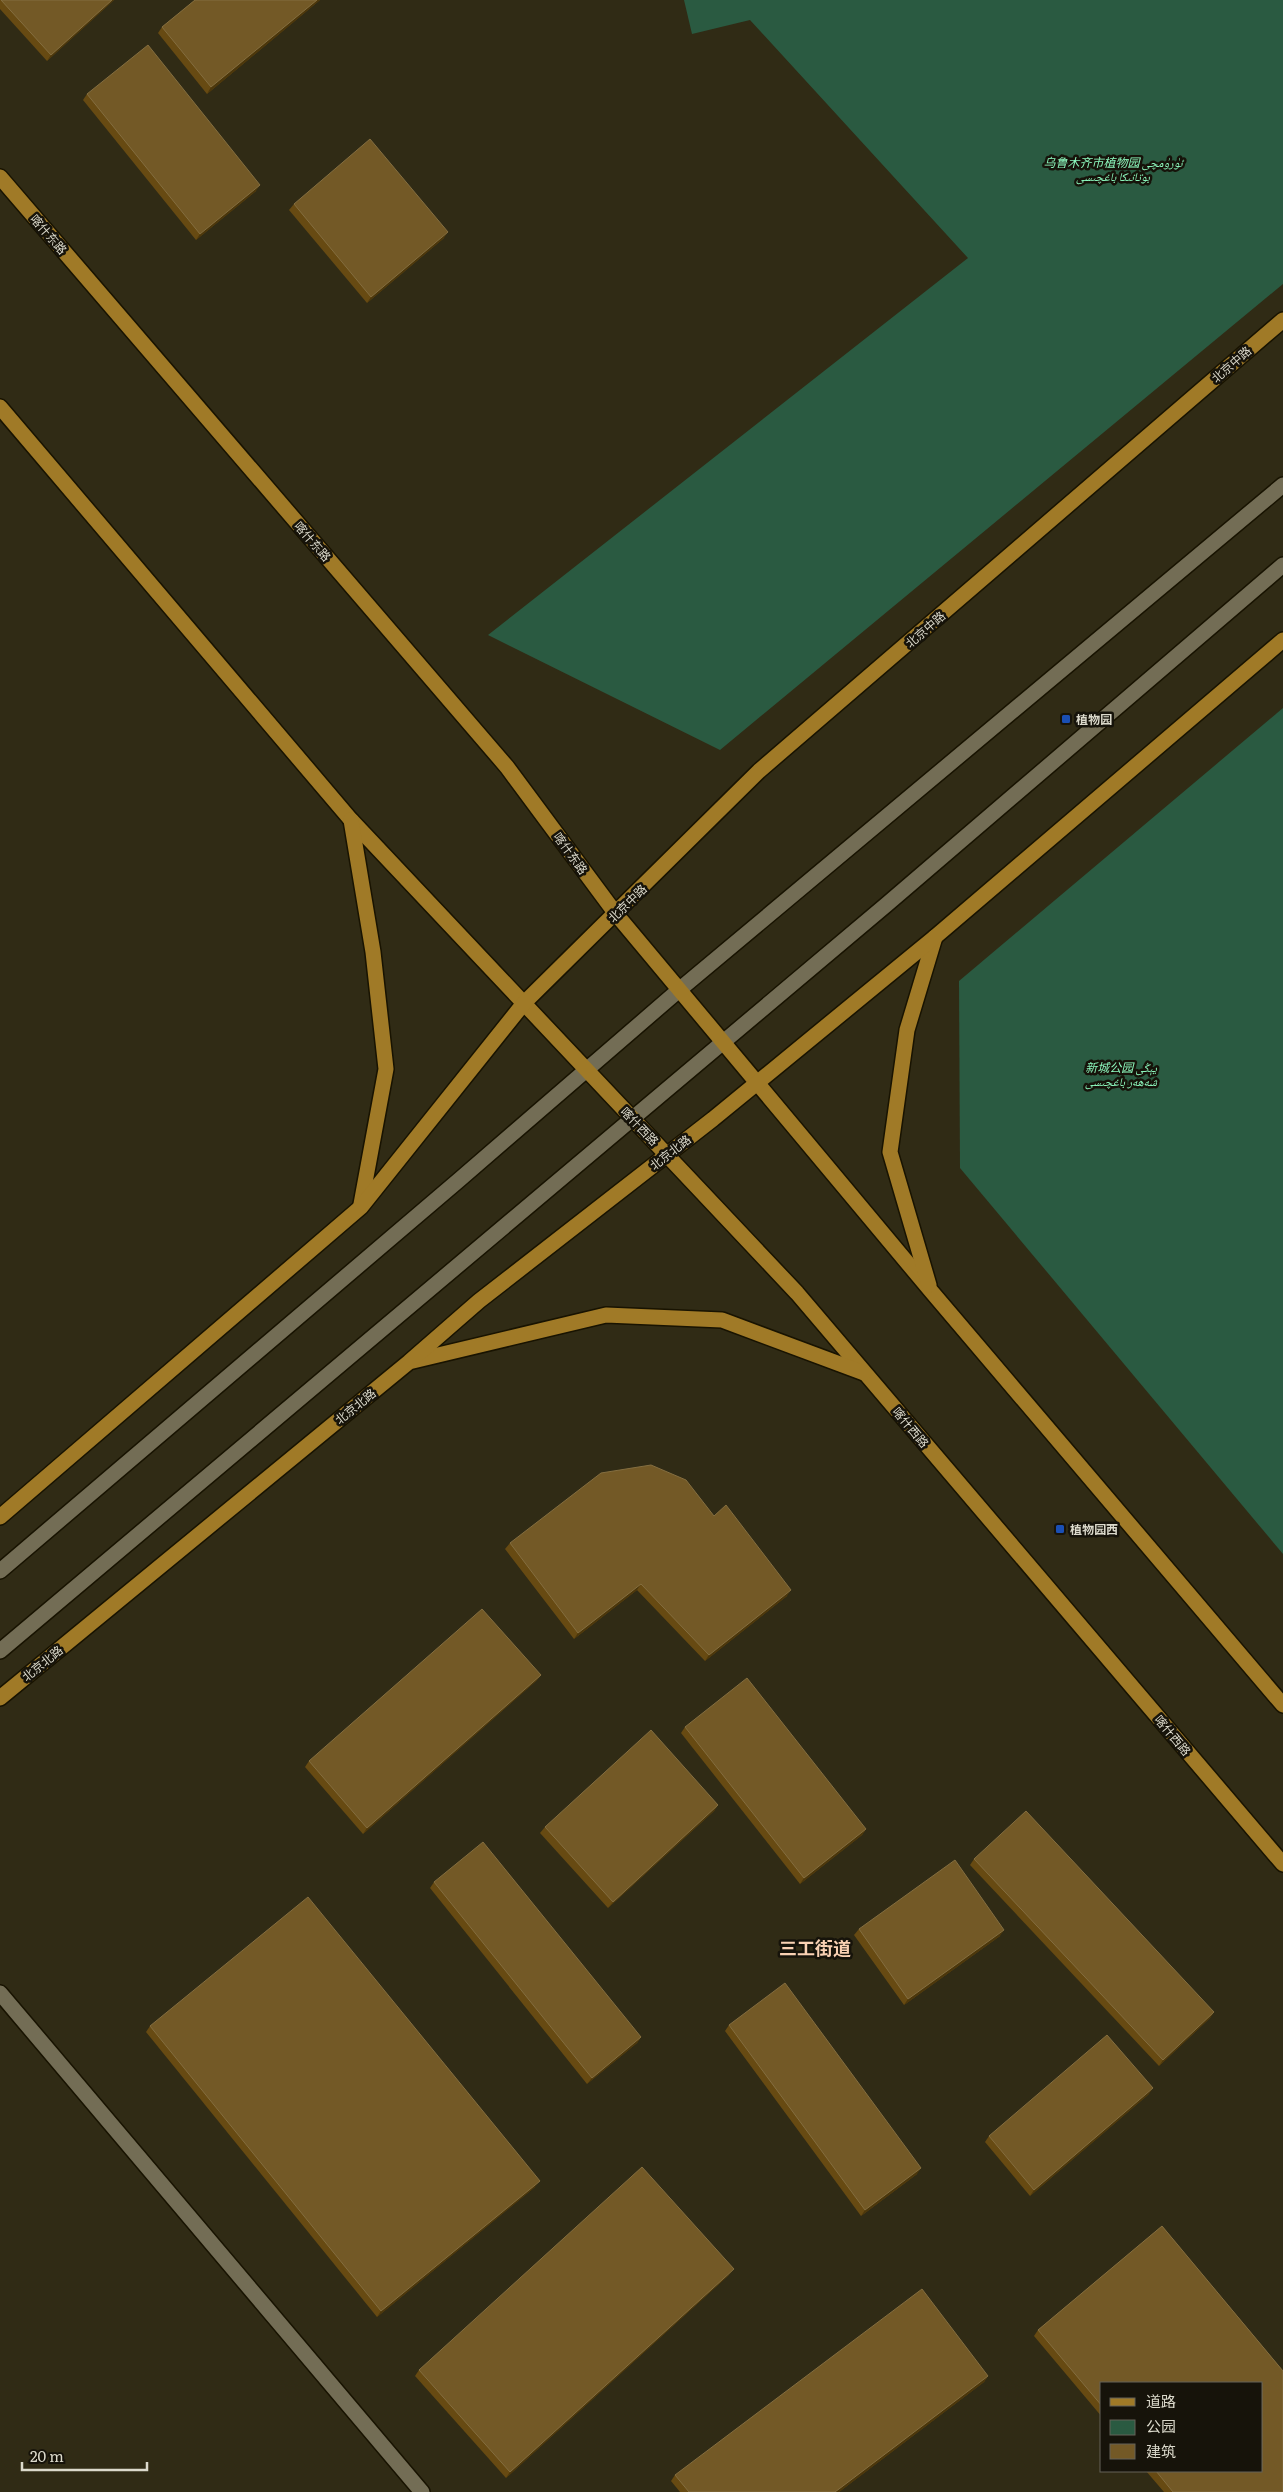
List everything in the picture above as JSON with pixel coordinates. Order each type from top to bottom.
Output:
[{"type":"main road","name":"喀什东路","points":[[0,177],[508,766],[616,914]]},
{"type":"main road","name":"北京中路","points":[[524,1003],[759,771],[1283,320]]},
{"type":"main road","points":[[0,407],[351,820],[524,1003],[361,1207],[0,1517]]},
{"type":"main road","points":[[756,1083],[935,937],[1283,640]]},
{"type":"main road","points":[[351,820],[373,952],[386,1069],[361,1207]]},
{"type":"main road","points":[[616,914],[931,1291],[1283,1705]]},
{"type":"main road","points":[[931,1291],[890,1152],[907,1030],[935,937]]},
{"type":"main road","name":"喀什西路","points":[[524,1003],[796,1293],[1283,1864]]},
{"type":"main road","name":"北京北路","points":[[0,1698],[409,1362],[479,1301],[713,1119],[756,1083]]},
{"type":"main road","points":[[409,1362],[606,1315],[722,1320],[865,1373]]},
{"type":"street","points":[[0,1571],[679,990],[1283,484]]},
{"type":"street","points":[[0,1651],[723,1042],[1283,565]]},
{"type":"street","points":[[0,1993],[422,2492]]},
{"type":"green space","name":"乌鲁木齐市植物园 ئۈرۈمچى بوتانىكا باغچىسى","points":[[684,0],[1283,0],[1283,284],[720,750],[488,635],[968,258],[750,20],[692,34]]},
{"type":"green space","name":"新城公园 يېڭى شەھەر باغچىسى","points":[[1283,708],[1283,1554],[960,1168],[959,981]]},
{"type":"building","points":[[1,0],[112,0],[51,55]]},
{"type":"building","points":[[195,0],[317,0],[211,87],[162,27]]},
{"type":"building","points":[[148,45],[260,185],[200,234],[87,94]]},
{"type":"building","points":[[370,139],[448,232],[371,297],[294,204]]},
{"type":"building","points":[[651,1465],[686,1480],[714,1516],[726,1505],[791,1590],[709,1655],[641,1584],[578,1633],[510,1543],[601,1473]]},
{"type":"building","points":[[482,1609],[541,1675],[367,1828],[309,1761]]},
{"type":"building","points":[[747,1678],[866,1829],[804,1878],[685,1727]]},
{"type":"building","points":[[651,1730],[718,1805],[613,1902],[545,1827]]},
{"type":"building","points":[[1026,1811],[1214,2012],[1163,2060],[974,1859]]},
{"type":"building","points":[[483,1842],[641,2037],[592,2078],[434,1882]]},
{"type":"building","points":[[955,1860],[1004,1930],[908,1999],[859,1929]]},
{"type":"building","points":[[308,1897],[540,2181],[381,2311],[150,2026]]},
{"type":"building","points":[[785,1983],[921,2168],[865,2210],[729,2025]]},
{"type":"building","points":[[1107,2035],[1153,2088],[1034,2190],[989,2136]]},
{"type":"building","points":[[642,2167],[734,2269],[510,2472],[419,2370]]},
{"type":"building","points":[[1162,2226],[1283,2371],[1283,2492],[1173,2492],[1157,2472],[1263,2472],[1263,2382],[1100,2382],[1100,2404],[1038,2330]]},
{"type":"building","points":[[922,2289],[988,2376],[835,2492],[689,2492],[675,2475]]},
{"type":"place","name":"植物园","points":[[1066,719]]},
{"type":"place","name":"植物园西","points":[[1060,1529]]},
{"type":"district","name":"三工街道","points":[[815,1947]]}]
